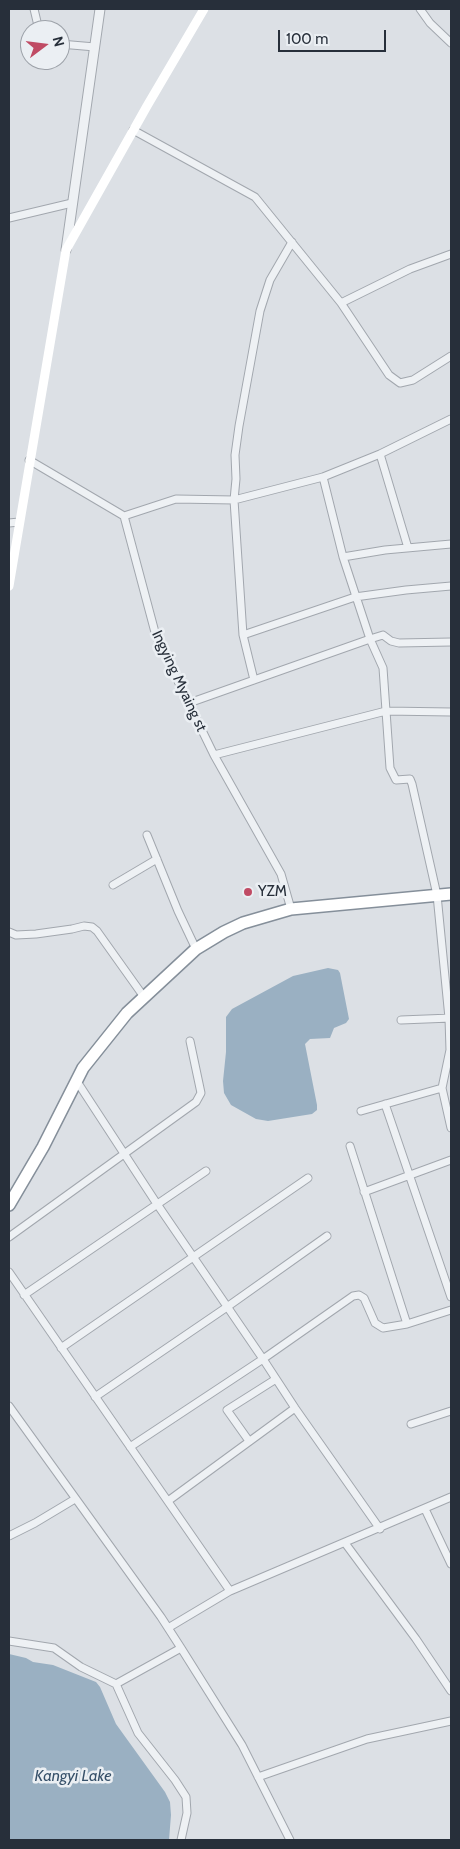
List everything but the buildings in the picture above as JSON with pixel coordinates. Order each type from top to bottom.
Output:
[{"type":"highway","points":[[9,1205],[43,1147],[83,1068],[121,1020],[196,949],[243,923],[291,909],[451,894]]},
{"type":"main road","points":[[9,586],[66,250],[204,9]]},
{"type":"street","points":[[66,250],[100,9]]},
{"type":"street","points":[[420,9],[430,23],[451,43]]},
{"type":"street","points":[[70,45],[95,47]]},
{"type":"street","points":[[133,130],[255,197],[341,303],[389,375],[400,383],[413,380],[451,356]]},
{"type":"street","points":[[9,218],[72,203]]},
{"type":"street","points":[[254,680],[243,635],[234,500],[236,479],[235,455],[260,311],[270,280],[292,242]]},
{"type":"street","points":[[341,303],[410,269],[451,254]]},
{"type":"street","points":[[30,460],[124,516],[176,499],[234,500],[323,477],[380,454],[451,419]]},
{"type":"street","points":[[380,454],[408,548]]},
{"type":"street","points":[[323,477],[355,597],[383,668],[392,776],[396,780],[410,779],[412,784],[437,895],[450,1018],[448,1075],[442,1088],[451,1128]]},
{"type":"street","name":"Ingying Myaing st","points":[[124,516],[156,636],[214,754],[281,874],[291,909]]},
{"type":"street","points":[[9,523],[19,522]]},
{"type":"street","points":[[343,557],[451,544]]},
{"type":"street","points":[[243,635],[355,597],[451,586]]},
{"type":"street","points":[[188,703],[382,635],[391,641],[399,643],[451,642]]},
{"type":"street","points":[[214,754],[386,711],[451,712]]},
{"type":"street","points":[[147,835],[178,911],[196,949]]},
{"type":"street","points":[[113,885],[157,858]]},
{"type":"street","points":[[9,932],[16,935],[36,934],[84,926],[92,927],[97,931],[144,997]]},
{"type":"street","points":[[401,1020],[450,1018]]},
{"type":"street","points":[[9,1237],[200,1098],[200,1088],[190,1041]]},
{"type":"street","points":[[76,1080],[156,1204],[194,1256],[294,1408],[380,1529]]},
{"type":"street","points":[[362,1111],[442,1088]]},
{"type":"street","points":[[385,1104],[451,1297]]},
{"type":"street","points":[[350,1146],[407,1324]]},
{"type":"street","points":[[364,1192],[451,1160]]},
{"type":"street","points":[[24,1295],[206,1171]]},
{"type":"street","points":[[61,1348],[308,1178]]},
{"type":"street","points":[[95,1397],[327,1236]]},
{"type":"street","points":[[9,1272],[230,1592]]},
{"type":"street","points":[[130,1447],[263,1359],[353,1296],[359,1295],[364,1298],[375,1322],[383,1328],[407,1324],[451,1310]]},
{"type":"street","points":[[249,1440],[227,1410],[276,1379]]},
{"type":"street","points":[[9,1406],[181,1648],[242,1745],[290,1840]]},
{"type":"street","points":[[168,1501],[294,1408]]},
{"type":"street","points":[[411,1424],[451,1411]]},
{"type":"street","points":[[168,1628],[230,1592],[451,1497]]},
{"type":"street","points":[[9,1536],[43,1519],[75,1499]]},
{"type":"street","points":[[424,1509],[451,1564]]},
{"type":"street","points":[[345,1543],[416,1639],[451,1691]]},
{"type":"street","points":[[9,1641],[54,1648],[81,1667],[116,1684],[138,1733],[176,1780],[186,1797],[187,1813],[181,1840]]},
{"type":"street","points":[[116,1684],[181,1648]]},
{"type":"street","points":[[258,1777],[367,1739],[451,1721]]},
{"type":"water","points":[[328,968],[338,970],[340,973],[349,1019],[346,1023],[334,1028],[330,1038],[310,1039],[305,1044],[317,1110],[312,1114],[268,1121],[256,1119],[231,1105],[224,1093],[223,1081],[226,1052],[226,1017],[232,1009],[293,976]]},
{"type":"water","name":"Kangyi Lake","points":[[9,1654],[26,1658],[33,1662],[53,1665],[96,1682],[116,1724],[165,1792],[170,1802],[169,1840],[9,1840]]},
{"type":"place","name":"YZM","points":[[248,892]]}]
